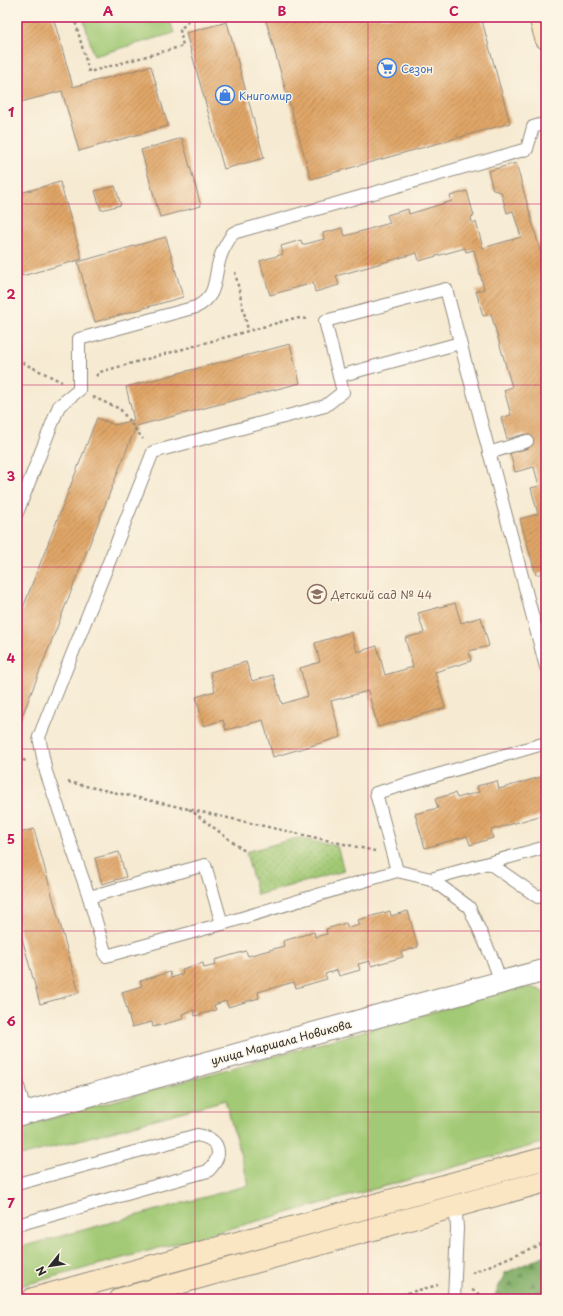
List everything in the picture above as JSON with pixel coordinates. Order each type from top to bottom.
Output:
[{"type":"street","points":[[540,17],[546,38]]},
{"type":"street","name":"улица Маршала Новикова","points":[[21,1114],[546,970]]},
{"type":"street","points":[[33,1299],[546,1158]]},
{"type":"street","points":[[121,1299],[546,1181]]},
{"type":"lane","points":[[17,513],[59,406],[79,390],[79,339],[196,307],[206,302],[214,291],[220,259],[226,244],[233,233],[527,149],[533,127],[546,123]]},
{"type":"lane","points":[[501,982],[493,960],[469,907],[431,879],[397,872],[222,924],[106,956],[89,897],[46,772],[40,737],[153,452],[325,406],[343,392],[325,321],[446,289],[546,667]]},
{"type":"lane","points":[[339,376],[460,343]]},
{"type":"lane","points":[[490,452],[527,441]]},
{"type":"lane","points":[[397,872],[376,793],[546,743]]},
{"type":"lane","points":[[431,879],[546,847]]},
{"type":"lane","points":[[489,863],[538,897],[546,894]]},
{"type":"lane","points":[[89,897],[205,865],[222,924]]},
{"type":"lane","points":[[17,1082],[21,1114]]},
{"type":"lane","points":[[17,1184],[197,1135],[208,1136],[215,1143],[218,1153],[216,1163],[208,1171],[17,1225]]},
{"type":"lane","points":[[450,1184],[456,1206],[454,1299]]},
{"type":"path","points":[[74,17],[89,72],[183,46],[180,30],[192,17]]},
{"type":"path","points":[[220,259],[234,269],[248,330]]},
{"type":"path","points":[[79,390],[100,372],[248,330],[295,318],[325,321]]},
{"type":"path","points":[[17,360],[120,409],[153,452]]},
{"type":"path","points":[[46,772],[60,780],[393,856]]},
{"type":"path","points":[[187,808],[246,852]]},
{"type":"path","points":[[455,1280],[546,1242]]},
{"type":"green space","points":[[83,17],[169,17],[174,33],[94,56]]},
{"type":"green space","points":[[297,838],[337,846],[344,871],[257,895],[246,852]]},
{"type":"green space","points":[[530,987],[541,990],[546,994],[546,1142],[17,1287],[17,1248],[249,1185],[225,1100],[17,1157],[17,1128],[518,988]]},
{"type":"green space","points":[[546,1255],[546,1299],[493,1299],[505,1273]]},
{"type":"building","points":[[25,17],[53,17],[73,87],[151,66],[168,126],[79,151],[62,91],[17,103],[17,19]]},
{"type":"building","name":"Сезон","points":[[265,17],[481,17],[510,123],[311,179]]},
{"type":"building","name":"Книгомир","points":[[227,22],[264,158],[224,169],[186,33]]},
{"type":"building","points":[[182,138],[201,206],[160,217],[141,150]]},
{"type":"building","points":[[516,163],[546,272],[546,572],[536,575],[520,519],[538,514],[531,488],[539,486],[534,467],[515,472],[510,453],[529,448],[525,434],[507,439],[501,418],[511,415],[504,390],[512,387],[491,314],[483,316],[476,291],[484,289],[474,250],[466,252],[465,248],[419,261],[417,253],[336,276],[339,285],[315,292],[313,283],[270,295],[260,261],[283,254],[281,246],[301,240],[302,245],[324,239],[323,233],[342,228],[345,236],[390,223],[387,215],[408,209],[409,214],[452,201],[450,196],[467,191],[474,216],[471,217],[472,223],[476,222],[483,248],[521,237],[513,211],[507,213],[501,192],[493,190],[488,171]]},
{"type":"building","points":[[60,182],[82,259],[22,276],[17,259],[17,194]]},
{"type":"building","points":[[115,186],[121,205],[101,210],[95,191]]},
{"type":"building","points":[[166,237],[183,297],[95,322],[78,262]]},
{"type":"building","points":[[290,344],[300,383],[136,426],[17,729],[17,623],[97,418],[115,425],[134,420],[126,387]]},
{"type":"building","points":[[455,603],[461,623],[481,617],[489,646],[469,651],[471,661],[435,672],[445,708],[378,727],[368,691],[331,701],[341,737],[273,757],[263,720],[226,730],[223,720],[204,726],[196,697],[215,691],[210,672],[246,662],[252,681],[273,675],[282,704],[308,696],[300,668],[320,662],[315,643],[351,632],[357,652],[377,646],[385,675],[413,667],[405,638],[424,633],[418,613]]},
{"type":"building","points":[[546,767],[546,814],[491,830],[493,838],[470,845],[467,836],[425,848],[415,814],[438,808],[435,799],[455,793],[457,798],[479,792],[477,786],[497,781],[499,789],[544,776],[542,768]]},
{"type":"building","points":[[34,829],[79,993],[40,1004],[17,920],[17,834]]},
{"type":"building","points":[[119,852],[126,877],[102,884],[95,858]]},
{"type":"building","points":[[390,911],[391,916],[408,911],[418,947],[401,952],[403,957],[371,966],[370,961],[358,964],[360,970],[339,976],[337,970],[325,974],[327,979],[296,988],[294,982],[258,992],[259,998],[228,1007],[226,1001],[214,1005],[216,1010],[195,1016],[194,1010],[182,1014],[183,1019],[153,1027],[152,1022],[132,1027],[122,992],[142,986],[140,981],[170,972],[171,978],[183,974],[182,969],[203,963],[204,968],[216,965],[215,960],[246,951],[248,956],[284,946],[283,941],[314,932],[315,937],[327,934],[326,929],[346,923],[348,928],[360,925],[358,920]]},
{"type":"place","name":"Сезон","points":[[387,68]]},
{"type":"place","name":"Книгомир","points":[[225,95]]},
{"type":"place","name":"Детский сад № 44","points":[[317,594]]}]
